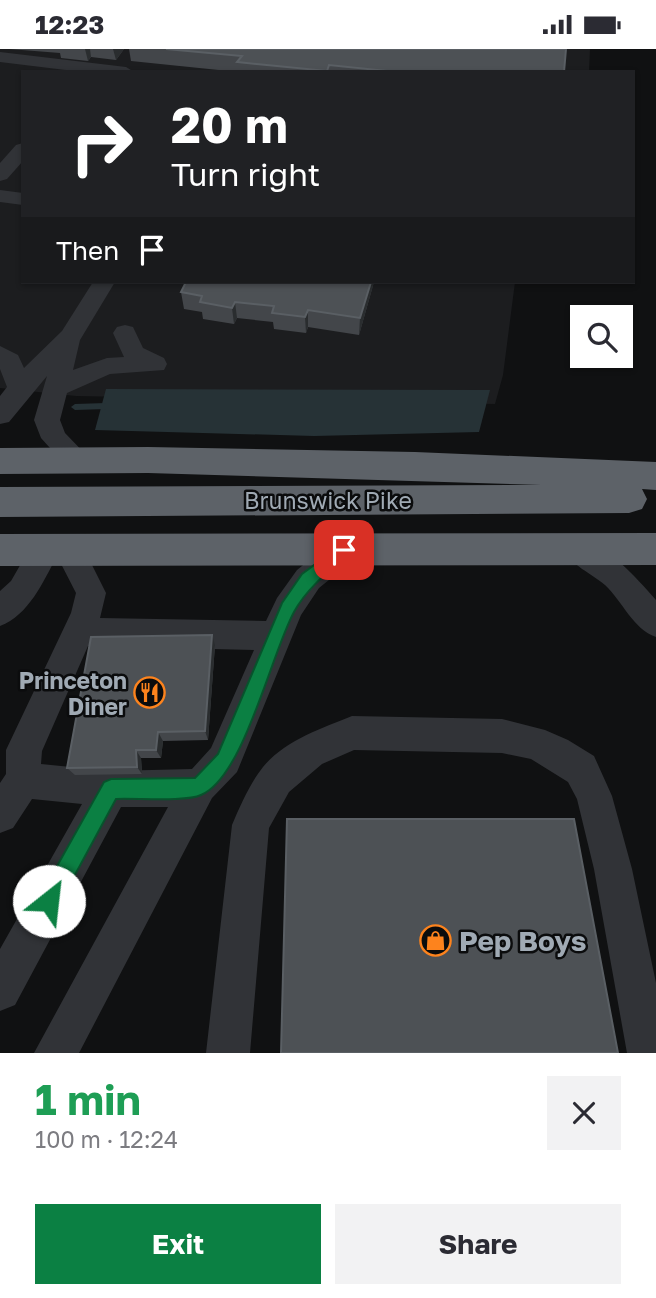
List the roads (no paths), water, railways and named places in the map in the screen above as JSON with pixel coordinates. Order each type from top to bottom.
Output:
[{"type":"highway","points":[[0,461],[415,466],[656,475]]},
{"type":"highway","name":"Brunswick Pike","points":[[0,502],[656,499]]},
{"type":"highway","points":[[0,550],[656,549]]},
{"type":"street","points":[[0,57],[91,70]]},
{"type":"street","points":[[0,175],[21,151]]},
{"type":"street","points":[[0,196],[21,199]]},
{"type":"street","points":[[0,415],[20,388],[70,337],[103,284]]},
{"type":"street","points":[[55,388],[107,366],[155,364],[140,360],[127,345],[125,333]]},
{"type":"street","points":[[70,337],[47,420],[54,438],[78,461]]},
{"type":"street","points":[[0,354],[9,361],[20,388]]},
{"type":"street","points":[[578,549],[617,577],[656,623]]},
{"type":"street","points":[[0,612],[57,550],[91,593],[87,613],[24,750],[23,771],[30,781],[111,789],[187,789],[200,786]]},
{"type":"street","points":[[56,1053],[200,786],[224,760],[288,608],[308,579],[344,550]]},
{"type":"street","points":[[77,632],[277,636]]},
{"type":"street","points":[[228,1053],[251,825],[276,779],[310,752],[352,733],[502,736],[533,742],[556,752],[580,769],[594,796],[613,869],[649,1053]]},
{"type":"street","points":[[0,815],[26,776]]},
{"type":"street","points":[[0,990],[111,789]]},
{"type":"waterway","points":[[75,407],[106,406]]},
{"type":"place","name":"Princeton Diner","points":[[150,693]]},
{"type":"place","name":"Pep Boys","points":[[436,940]]}]
